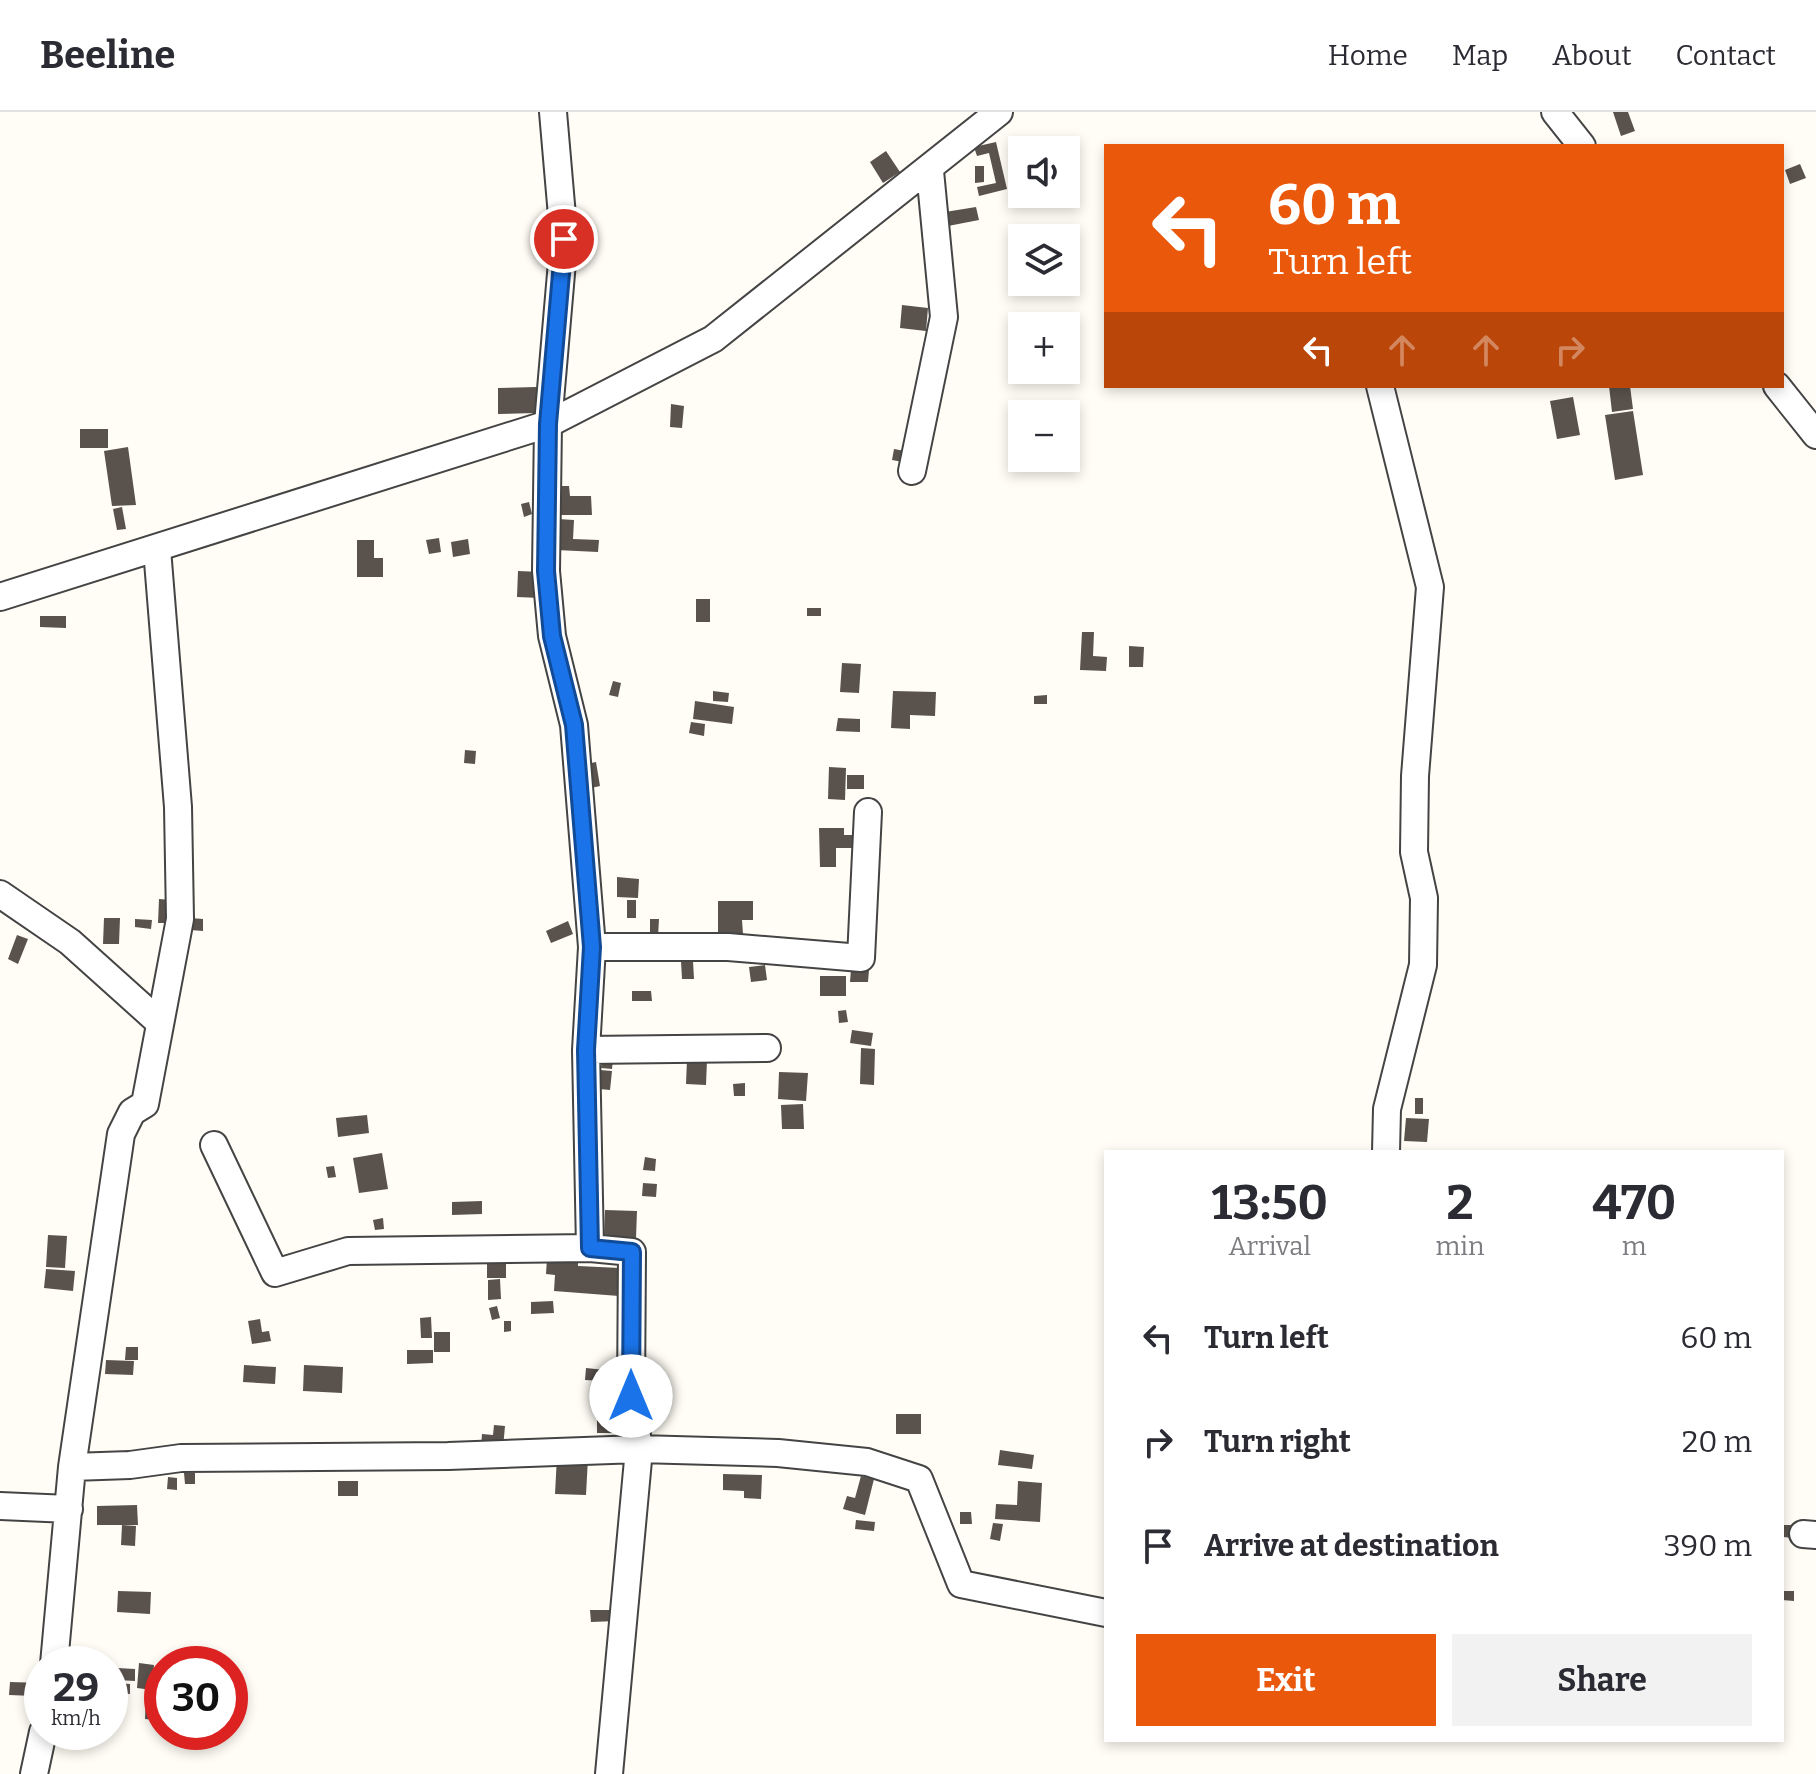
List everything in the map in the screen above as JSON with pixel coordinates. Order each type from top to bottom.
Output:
[{"type":"street","points":[[553,112],[564,239],[548,424],[546,571],[552,636],[574,725],[592,947],[586,1050],[590,1248]]},
{"type":"street","points":[[0,597],[548,424],[713,339],[930,171],[999,112]]},
{"type":"street","points":[[1555,112],[1580,144]]},
{"type":"street","points":[[912,471],[944,317],[930,171]]},
{"type":"street","points":[[1380,388],[1430,587],[1414,852],[1424,898],[1423,965],[1387,1109],[1386,1150]]},
{"type":"street","points":[[1779,388],[1816,435]]},
{"type":"street","points":[[56,1646],[72,1467],[121,1134],[132,1112],[145,1104],[180,919],[178,807],[157,549]]},
{"type":"street","points":[[592,947],[728,947],[861,958],[868,812]]},
{"type":"street","points":[[0,894],[70,942],[159,1022]]},
{"type":"street","points":[[586,1050],[767,1048]]},
{"type":"street","points":[[214,1145],[275,1273],[348,1251],[590,1248],[632,1252],[631,1396],[639,1449],[609,1774]]},
{"type":"street","points":[[72,1467],[130,1465],[181,1458],[448,1456],[639,1449],[778,1453],[867,1462],[919,1479],[961,1584],[1104,1613]]},
{"type":"street","points":[[0,1506],[69,1509]]},
{"type":"street","points":[[34,1774],[39,1750]]},
{"type":"building","points":[[1613,112],[1628,112],[1635,131],[1621,136]]},
{"type":"building","points":[[996,142],[1007,189],[979,196],[977,187],[996,183],[989,153],[977,156],[974,147]]},
{"type":"building","points":[[886,151],[900,172],[883,183],[870,162]]},
{"type":"building","points":[[1800,164],[1806,178],[1790,184],[1785,170]]},
{"type":"building","points":[[975,166],[984,166],[984,182],[975,183]]},
{"type":"building","points":[[976,207],[979,220],[948,226],[945,212]]},
{"type":"building","points":[[902,305],[928,308],[926,331],[900,328]]},
{"type":"building","points":[[536,387],[536,413],[498,414],[498,388]]},
{"type":"building","points":[[1609,388],[1630,388],[1633,409],[1612,412]]},
{"type":"building","points":[[1573,397],[1580,435],[1557,439],[1550,401]]},
{"type":"building","points":[[671,404],[684,406],[682,428],[670,427]]},
{"type":"building","points":[[1633,411],[1643,475],[1615,480],[1605,415]]},
{"type":"building","points":[[80,429],[108,429],[108,448],[80,448]]},
{"type":"building","points":[[128,447],[136,505],[112,506],[104,451]]},
{"type":"building","points":[[894,449],[905,451],[903,462],[892,460]]},
{"type":"building","points":[[552,486],[569,486],[570,496],[591,496],[592,515],[553,515]]},
{"type":"building","points":[[529,502],[532,514],[524,517],[521,504]]},
{"type":"building","points":[[122,507],[126,529],[117,530],[113,509]]},
{"type":"building","points":[[558,519],[574,520],[573,539],[599,540],[598,552],[556,550]]},
{"type":"building","points":[[439,538],[441,552],[429,554],[426,540]]},
{"type":"building","points":[[468,539],[470,554],[453,557],[451,542]]},
{"type":"building","points":[[357,540],[374,540],[374,558],[383,558],[383,577],[357,577]]},
{"type":"building","points":[[518,571],[541,572],[540,598],[517,597]]},
{"type":"building","points":[[696,599],[710,599],[710,622],[696,622]]},
{"type":"building","points":[[807,608],[821,608],[821,616],[807,616]]},
{"type":"building","points":[[40,616],[66,616],[66,628],[40,627]]},
{"type":"building","points":[[1082,632],[1094,632],[1093,656],[1107,657],[1106,671],[1080,670]]},
{"type":"building","points":[[1129,646],[1144,647],[1143,667],[1129,667]]},
{"type":"building","points":[[842,663],[861,664],[859,693],[840,692]]},
{"type":"building","points":[[613,681],[621,683],[618,697],[609,695]]},
{"type":"building","points":[[713,691],[729,693],[728,702],[713,701]]},
{"type":"building","points":[[893,691],[936,692],[935,716],[910,715],[910,729],[891,728]]},
{"type":"building","points":[[1047,695],[1047,704],[1034,704],[1034,696]]},
{"type":"building","points":[[695,701],[734,707],[732,724],[693,719]]},
{"type":"building","points":[[838,718],[860,719],[860,732],[836,731]]},
{"type":"building","points":[[691,722],[705,724],[704,736],[689,733]]},
{"type":"building","points":[[465,750],[476,751],[475,764],[464,763]]},
{"type":"building","points":[[596,762],[600,786],[591,788],[586,764]]},
{"type":"building","points":[[829,767],[846,768],[845,800],[828,799]]},
{"type":"building","points":[[847,775],[864,775],[864,789],[847,789]]},
{"type":"building","points":[[819,828],[844,828],[844,835],[857,835],[857,848],[836,848],[836,867],[820,867]]},
{"type":"building","points":[[617,877],[639,879],[638,898],[617,897]]},
{"type":"building","points":[[159,899],[172,900],[171,923],[158,923]]},
{"type":"building","points":[[627,900],[636,900],[636,918],[627,918]]},
{"type":"building","points":[[718,901],[753,901],[753,920],[742,920],[743,934],[718,935]]},
{"type":"building","points":[[104,918],[120,918],[119,944],[103,944]]},
{"type":"building","points":[[190,918],[203,919],[203,931],[190,930]]},
{"type":"building","points":[[135,919],[152,920],[151,929],[135,927]]},
{"type":"building","points":[[650,919],[659,919],[658,937],[650,936]]},
{"type":"building","points":[[568,921],[573,934],[551,943],[546,931]]},
{"type":"building","points":[[17,935],[28,939],[18,964],[8,959]]},
{"type":"building","points":[[681,961],[693,961],[694,979],[682,979]]},
{"type":"building","points":[[765,965],[767,980],[751,982],[749,967]]},
{"type":"building","points":[[851,969],[869,970],[868,982],[850,982]]},
{"type":"building","points":[[820,976],[846,976],[846,996],[820,996]]},
{"type":"building","points":[[632,991],[651,991],[652,1001],[632,1001]]},
{"type":"building","points":[[846,1010],[848,1022],[839,1023],[838,1011]]},
{"type":"building","points":[[852,1030],[873,1033],[871,1046],[850,1043]]},
{"type":"building","points":[[861,1048],[875,1049],[874,1085],[860,1084]]},
{"type":"building","points":[[687,1059],[707,1060],[706,1085],[686,1084]]},
{"type":"building","points":[[602,1060],[613,1060],[612,1069],[601,1068]]},
{"type":"building","points":[[600,1070],[612,1071],[610,1090],[599,1089]]},
{"type":"building","points":[[779,1072],[808,1073],[806,1101],[778,1099]]},
{"type":"building","points":[[745,1083],[745,1096],[734,1096],[733,1084]]},
{"type":"building","points":[[1415,1098],[1423,1098],[1423,1114],[1415,1114]]},
{"type":"building","points":[[803,1104],[804,1129],[782,1129],[781,1105]]},
{"type":"building","points":[[367,1115],[369,1133],[338,1137],[336,1118]]},
{"type":"building","points":[[1406,1118],[1429,1119],[1427,1142],[1404,1141]]},
{"type":"building","points":[[382,1153],[388,1189],[359,1193],[353,1158]]},
{"type":"building","points":[[645,1157],[656,1159],[655,1171],[643,1170]]},
{"type":"building","points":[[334,1166],[336,1177],[328,1178],[326,1167]]},
{"type":"building","points":[[643,1183],[657,1184],[656,1197],[642,1196]]},
{"type":"building","points":[[482,1201],[482,1214],[452,1215],[452,1202]]},
{"type":"building","points":[[605,1210],[637,1211],[636,1238],[604,1237]]},
{"type":"building","points":[[383,1218],[384,1229],[375,1230],[373,1220]]},
{"type":"building","points":[[48,1235],[67,1236],[65,1268],[46,1267]]},
{"type":"building","points":[[487,1256],[506,1256],[506,1278],[487,1278]]},
{"type":"building","points":[[547,1258],[578,1260],[578,1266],[620,1268],[619,1296],[554,1291],[555,1275],[546,1274]]},
{"type":"building","points":[[46,1269],[75,1271],[73,1291],[44,1288]]},
{"type":"building","points":[[500,1279],[501,1299],[488,1300],[488,1280]]},
{"type":"building","points":[[553,1301],[554,1313],[531,1314],[531,1302]]},
{"type":"building","points":[[497,1306],[500,1318],[492,1320],[489,1308]]},
{"type":"building","points":[[431,1317],[432,1338],[421,1338],[420,1318]]},
{"type":"building","points":[[260,1319],[262,1332],[269,1331],[271,1341],[252,1344],[248,1321]]},
{"type":"building","points":[[504,1321],[511,1321],[511,1331],[504,1332]]},
{"type":"building","points":[[434,1332],[450,1332],[450,1352],[434,1352]]},
{"type":"building","points":[[126,1347],[138,1347],[138,1360],[125,1360]]},
{"type":"building","points":[[407,1350],[433,1350],[433,1363],[407,1364]]},
{"type":"building","points":[[106,1360],[134,1361],[133,1375],[105,1374]]},
{"type":"building","points":[[244,1365],[276,1367],[275,1384],[243,1382]]},
{"type":"building","points":[[304,1365],[343,1367],[342,1393],[303,1391]]},
{"type":"building","points":[[607,1366],[620,1367],[619,1381],[606,1380]]},
{"type":"building","points":[[586,1368],[605,1370],[604,1381],[585,1380]]},
{"type":"building","points":[[607,1399],[616,1399],[617,1433],[597,1433],[597,1419],[607,1419]]},
{"type":"building","points":[[896,1414],[921,1414],[921,1434],[896,1434]]},
{"type":"building","points":[[494,1425],[505,1426],[503,1448],[481,1446],[482,1434],[493,1435]]},
{"type":"building","points":[[1000,1450],[1034,1455],[1032,1469],[998,1465]]},
{"type":"building","points":[[557,1456],[588,1458],[586,1495],[555,1494]]},
{"type":"building","points":[[184,1473],[195,1473],[195,1484],[185,1484]]},
{"type":"building","points":[[723,1474],[762,1475],[761,1499],[744,1498],[744,1491],[723,1490]]},
{"type":"building","points":[[861,1476],[874,1479],[865,1515],[843,1509],[847,1496],[855,1498]]},
{"type":"building","points":[[168,1477],[177,1478],[177,1490],[167,1489]]},
{"type":"building","points":[[338,1481],[358,1481],[358,1496],[338,1496]]},
{"type":"building","points":[[1018,1481],[1042,1483],[1040,1522],[995,1519],[996,1504],[1017,1505]]},
{"type":"building","points":[[137,1505],[138,1525],[97,1525],[97,1506]]},
{"type":"building","points":[[960,1512],[971,1512],[972,1524],[960,1524]]},
{"type":"building","points":[[856,1520],[875,1522],[874,1531],[855,1529]]},
{"type":"building","points":[[993,1523],[1003,1524],[1000,1541],[990,1539]]},
{"type":"building","points":[[122,1525],[136,1526],[135,1546],[121,1545]]},
{"type":"building","points":[[1784,1525],[1794,1525],[1793,1538],[1784,1537]]},
{"type":"building","points":[[118,1591],[151,1592],[150,1614],[117,1612]]},
{"type":"building","points":[[1784,1591],[1794,1591],[1794,1601],[1784,1600]]},
{"type":"building","points":[[590,1610],[617,1610],[617,1621],[591,1622]]},
{"type":"building","points":[[139,1663],[144,1664],[144,1689],[137,1688]]},
{"type":"building","points":[[128,1669],[135,1669],[135,1681],[128,1681]]},
{"type":"building","points":[[10,1682],[24,1682],[24,1696],[9,1695]]},
{"type":"route","points":[[564,239],[548,424],[546,571],[552,636],[574,725],[592,947],[586,1050],[590,1248],[632,1252],[631,1396]]}]
